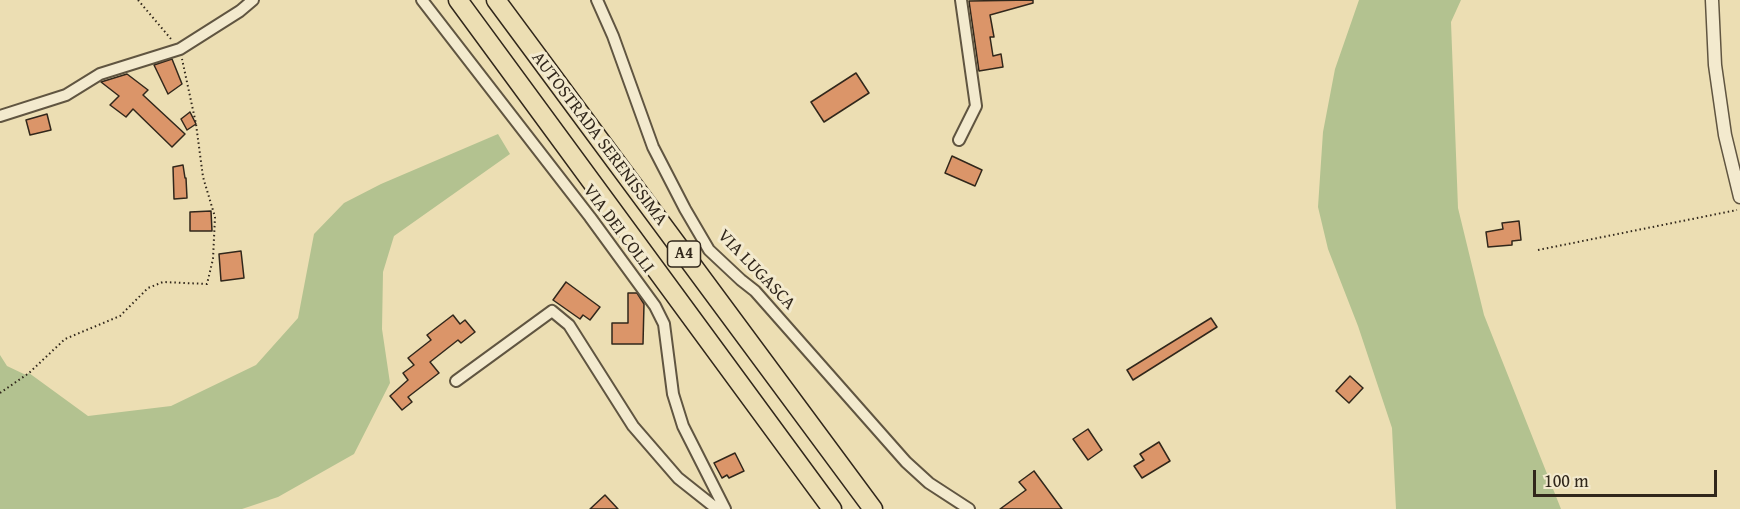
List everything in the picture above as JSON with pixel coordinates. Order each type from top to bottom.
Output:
[{"type":"highway","name":"AUTOSTRADA SERENISSIMA","points":[[458,0],[832,509]]},
{"type":"highway","name":"AUTOSTRADA SERENISSIMA","points":[[496,0],[873,509]]},
{"type":"street","points":[[0,116],[66,96],[100,74],[180,49],[254,0]]},
{"type":"street","name":"VIA DEI COLLI","points":[[422,0],[656,306],[663,324],[673,394],[683,426],[725,509]]},
{"type":"street","name":"VIA LUGASCA","points":[[597,0],[654,147],[685,209],[709,250],[755,291],[906,462],[929,483],[969,509]]},
{"type":"street","points":[[958,140],[976,106],[961,0]]},
{"type":"street","points":[[1712,0],[1715,65],[1725,135],[1740,197]]},
{"type":"street","points":[[456,381],[552,311],[568,325],[633,426],[678,478],[717,509]]},
{"type":"path","points":[[0,393],[29,373],[65,339],[120,316],[148,288],[163,282],[207,284],[213,259],[215,217],[203,177],[196,124],[180,49],[138,0]]},
{"type":"path","points":[[1538,250],[1740,209]]},
{"type":"green space","points":[[1359,0],[1461,0],[1451,22],[1458,208],[1484,315],[1561,509],[1396,509],[1392,428],[1358,326],[1328,249],[1318,207],[1323,132],[1335,69]]},
{"type":"green space","points":[[498,134],[510,154],[394,236],[383,272],[382,329],[390,383],[354,454],[278,497],[242,509],[0,509],[0,355],[7,366],[26,375],[29,373],[88,416],[171,406],[256,365],[298,318],[314,234],[344,203],[381,184]]},
{"type":"building","points":[[1033,0],[1033,3],[990,15],[994,37],[990,37],[993,56],[1001,54],[1003,67],[979,71],[969,1]]},
{"type":"building","points":[[172,59],[182,84],[168,94],[154,65]]},
{"type":"building","points":[[856,73],[869,93],[824,122],[811,102]]},
{"type":"building","points":[[127,74],[148,90],[143,95],[185,134],[172,147],[133,109],[126,117],[110,105],[119,96],[101,82]]},
{"type":"building","points":[[190,112],[196,124],[187,130],[181,119]]},
{"type":"building","points":[[47,114],[51,130],[30,135],[26,120]]},
{"type":"building","points":[[952,156],[982,170],[975,186],[945,173]]},
{"type":"building","points":[[183,165],[187,198],[174,199],[173,167]]},
{"type":"building","points":[[211,211],[212,231],[190,231],[190,212]]},
{"type":"building","points":[[1519,221],[1521,240],[1512,241],[1512,245],[1488,247],[1486,232],[1503,229],[1502,223]]},
{"type":"building","points":[[241,251],[244,278],[221,281],[219,254]]},
{"type":"building","points":[[566,282],[600,307],[590,320],[583,315],[580,319],[553,300]]},
{"type":"building","points":[[628,293],[637,293],[644,304],[643,344],[612,344],[612,323],[628,323]]},
{"type":"building","points":[[453,315],[460,324],[465,320],[475,332],[461,343],[458,340],[430,362],[439,373],[408,397],[412,402],[402,410],[390,396],[408,380],[403,373],[414,365],[408,358],[431,340],[427,335]]},
{"type":"building","points":[[1211,318],[1217,327],[1133,380],[1127,370]]},
{"type":"building","points":[[1350,376],[1363,388],[1349,403],[1336,391]]},
{"type":"building","points":[[1088,429],[1102,450],[1088,460],[1073,439]]},
{"type":"building","points":[[1159,442],[1170,461],[1142,478],[1134,466],[1144,460],[1140,454]]},
{"type":"building","points":[[735,453],[744,471],[729,478],[727,475],[722,478],[714,463]]},
{"type":"building","points":[[1034,471],[1062,509],[1000,509],[1026,490],[1019,482]]},
{"type":"building","points":[[605,495],[618,509],[590,509]]}]
